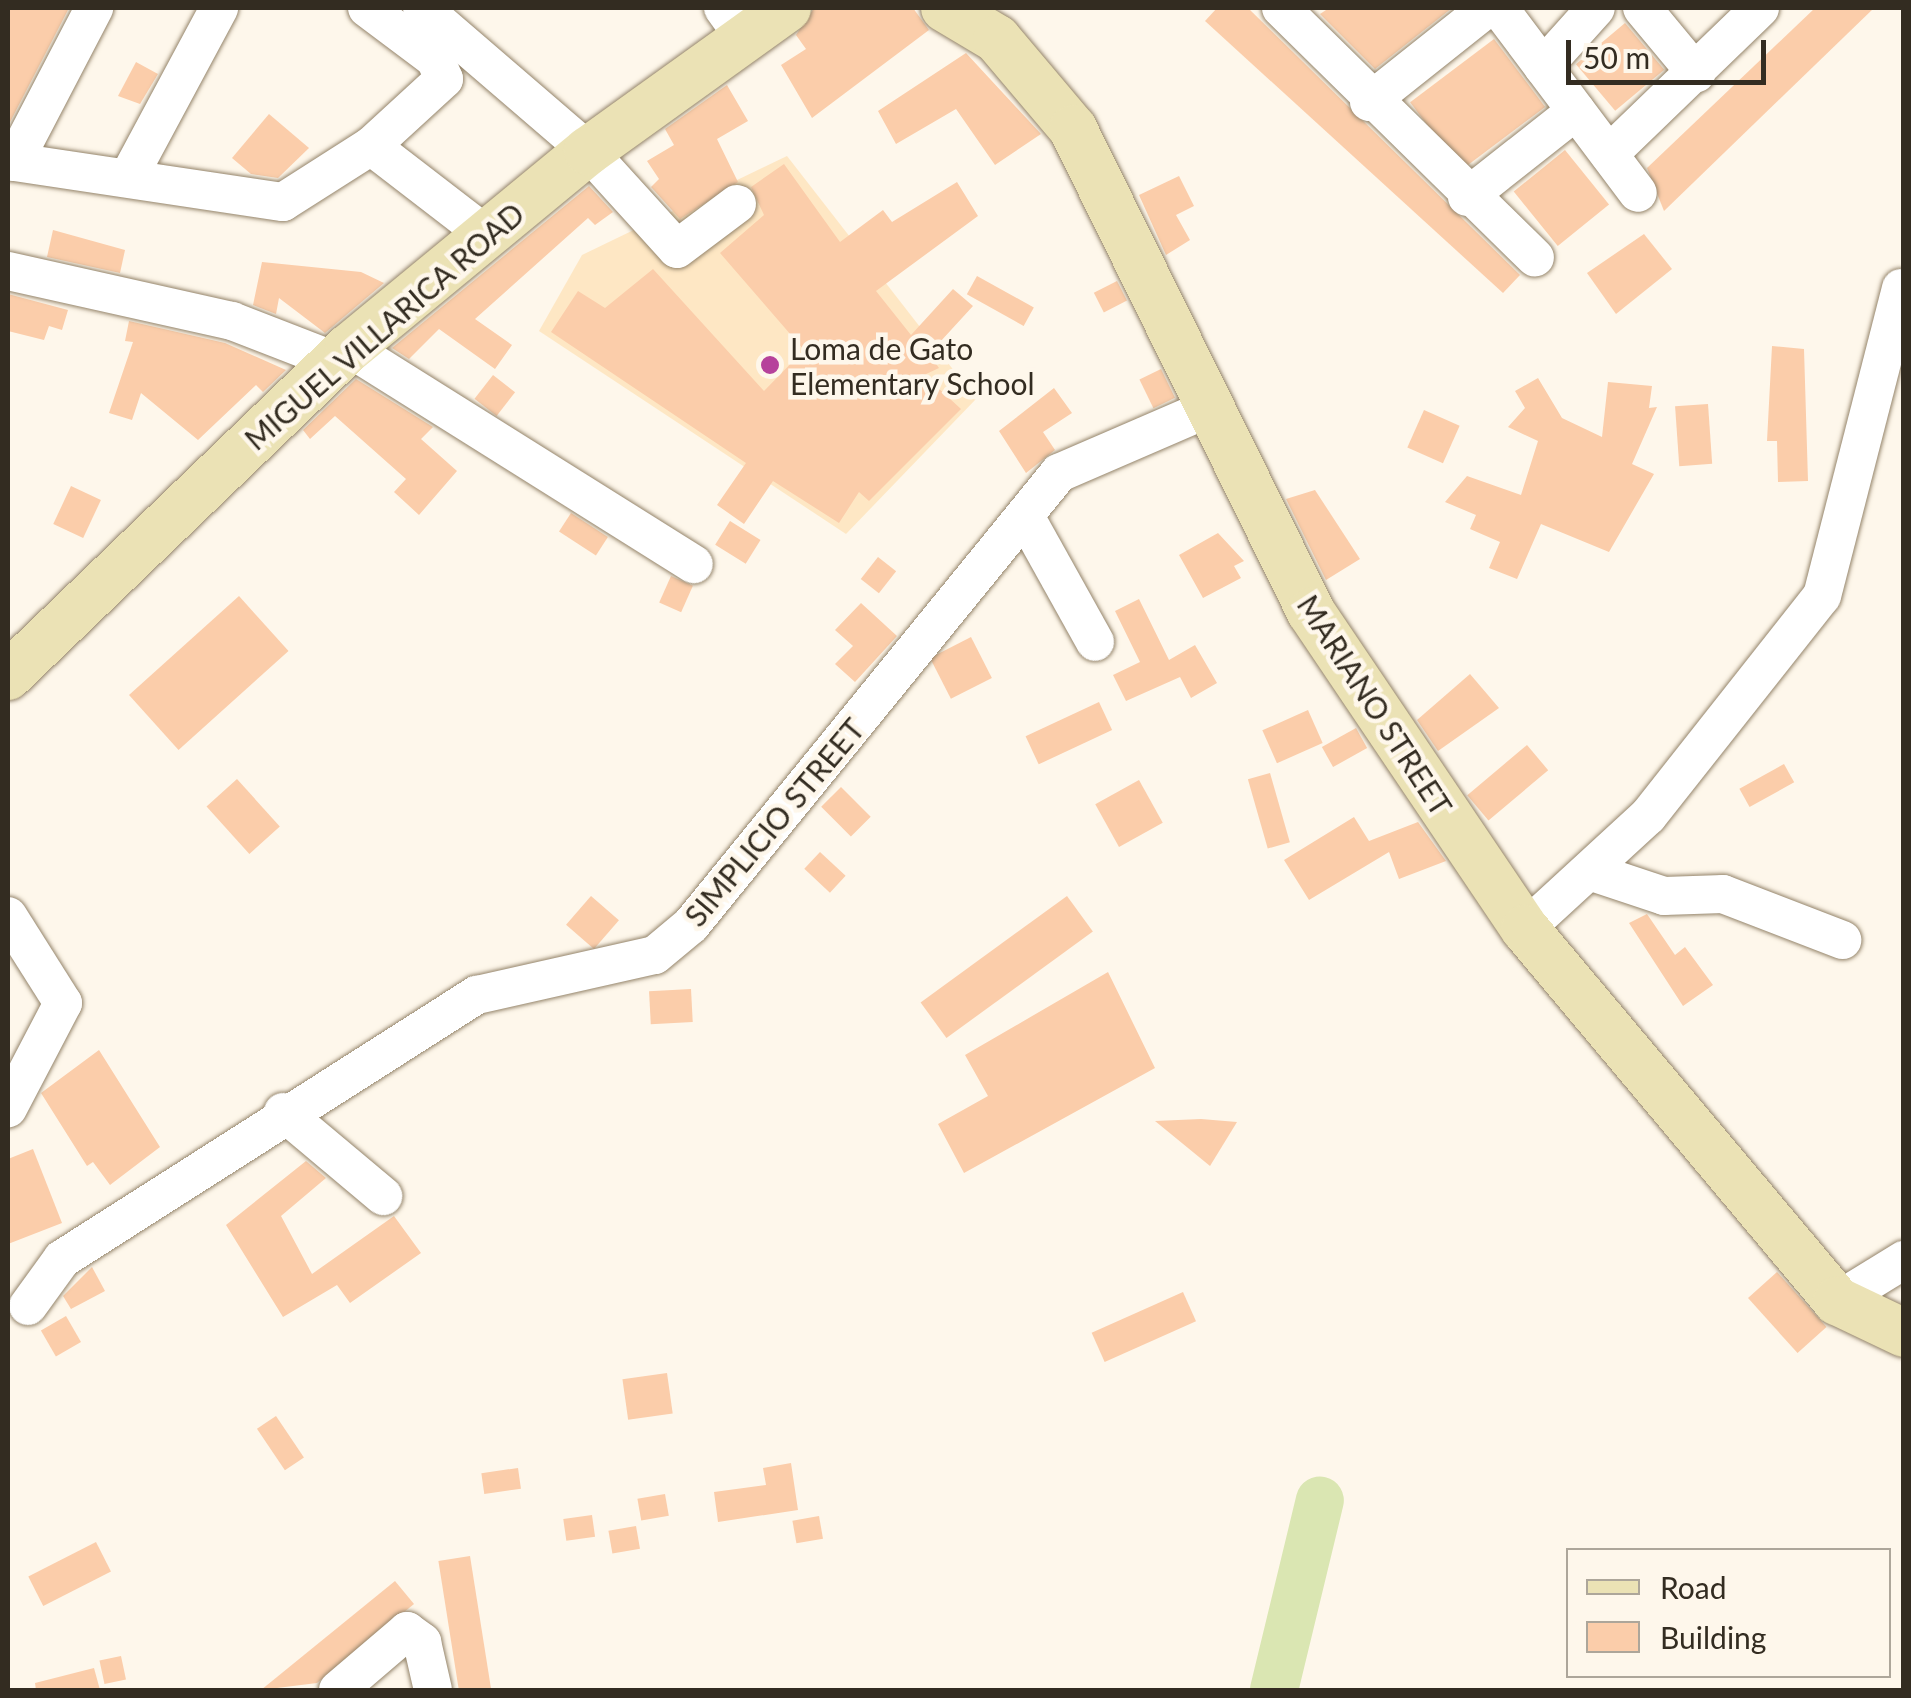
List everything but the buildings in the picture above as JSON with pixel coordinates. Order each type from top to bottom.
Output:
[{"type":"main road","name":"MIGUEL VILLARICA ROAD","points":[[8,676],[342,354],[588,151],[734,23],[786,8]]},
{"type":"main road","name":"MARIANO STREET","points":[[945,8],[997,39],[1073,129],[1114,197],[1208,408],[1311,612],[1525,929],[1836,1301],[1904,1333]]},
{"type":"street","points":[[94,8],[11,162],[283,202],[371,146],[444,79],[435,60],[367,8]]},
{"type":"street","points":[[128,178],[219,8]]},
{"type":"street","points":[[422,8],[588,151],[677,249],[737,204]]},
{"type":"street","points":[[1369,102],[1487,8]]},
{"type":"street","points":[[1499,8],[1638,192]]},
{"type":"street","points":[[1544,67],[1596,8]]},
{"type":"street","points":[[1642,8],[1696,72]]},
{"type":"street","points":[[1609,154],[1760,8]]},
{"type":"street","points":[[1285,9],[1369,102],[1467,198],[1536,258]]},
{"type":"street","points":[[1467,198],[1576,111]]},
{"type":"street","points":[[371,146],[484,233]]},
{"type":"street","points":[[8,271],[232,321],[342,354],[694,564]]},
{"type":"street","points":[[1525,929],[1592,872],[1648,816],[1822,596],[1902,288]]},
{"type":"street","name":"SIMPLICIO STREET","points":[[28,1306],[62,1259],[283,1112],[477,995],[655,955],[691,925],[1058,473],[1208,408]]},
{"type":"street","points":[[1026,516],[1095,642]]},
{"type":"street","points":[[1592,872],[1664,896],[1723,894],[1842,940]]},
{"type":"street","points":[[8,916],[64,1003],[8,1108]]},
{"type":"street","points":[[283,1112],[384,1196]]},
{"type":"street","points":[[1836,1301],[1904,1260]]},
{"type":"street","points":[[338,1690],[407,1631],[422,1642],[433,1690]]},
{"type":"shaded area","name":"Loma de Gato Elementary School","points":[[787,156],[976,399],[846,534],[539,331],[582,255]]},
{"type":"waterway","points":[[1274,1690],[1320,1500]]},
{"type":"place","name":"Loma de Gato Elementary School","points":[[770,365]]}]
